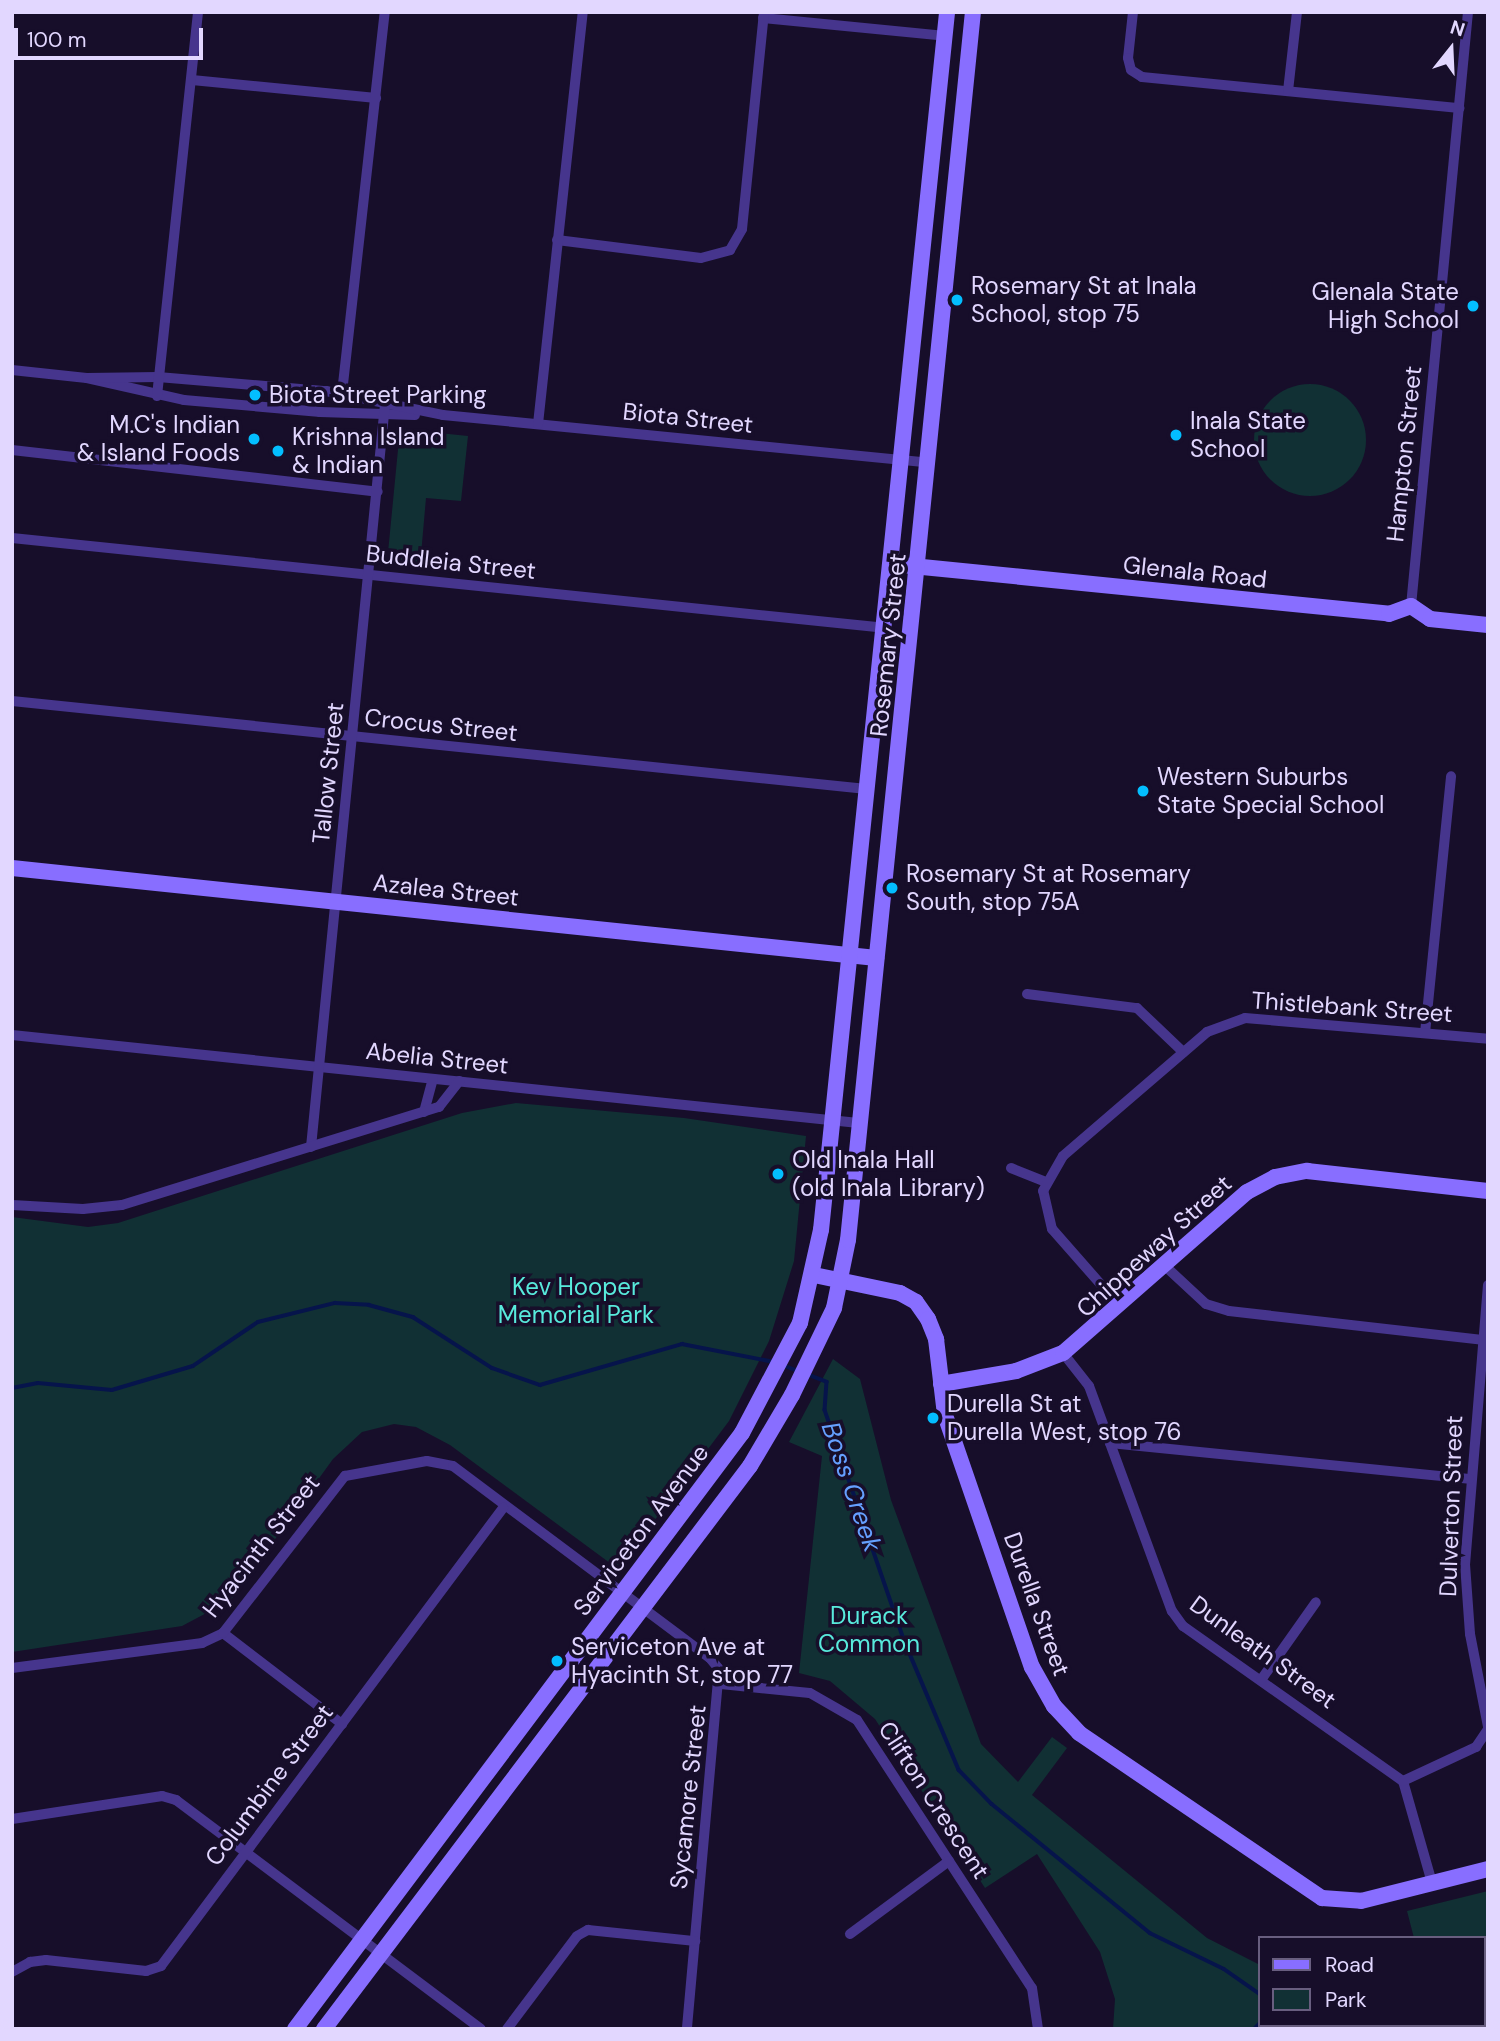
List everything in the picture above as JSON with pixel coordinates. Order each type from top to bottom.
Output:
[{"type":"main road","name":"Rosemary Street","points":[[814,1275],[886,628],[947,12]]},
{"type":"main road","name":"Rosemary Street","points":[[842,1281],[919,567],[973,12]]},
{"type":"main road","name":"Glenala Road","points":[[892,564],[1389,614],[1411,606]]},
{"type":"main road","points":[[1411,606],[1430,619],[1488,625]]},
{"type":"main road","name":"Azalea Street","points":[[12,868],[876,958]]},
{"type":"main road","name":"Chippeway Street","points":[[941,1384],[1016,1371],[1063,1353],[1247,1192],[1275,1177],[1307,1171],[1488,1191]]},
{"type":"main road","name":"Durella Street","points":[[814,1275],[900,1293],[916,1302],[936,1339],[945,1415],[1032,1667],[1066,1721],[1322,1898],[1361,1901],[1488,1870]]},
{"type":"main road","name":"Serviceton Avenue","points":[[295,2029],[742,1433],[787,1353],[814,1275]]},
{"type":"main road","name":"Serviceton Avenue","points":[[324,2029],[750,1466],[809,1363],[842,1281]]},
{"type":"street","points":[[157,396],[198,12]]},
{"type":"street","points":[[342,393],[385,12]]},
{"type":"street","points":[[538,424],[583,12]]},
{"type":"street","points":[[1133,12],[1128,58],[1131,70],[1142,77],[1459,108]]},
{"type":"street","points":[[1288,91],[1297,12]]},
{"type":"street","name":"Hampton Street","points":[[1411,606],[1468,12]]},
{"type":"street","points":[[557,240],[701,258],[730,250],[743,229],[764,15],[945,36]]},
{"type":"street","points":[[192,80],[376,99]]},
{"type":"street","name":"Biota Street","points":[[12,370],[87,378],[158,377],[342,393],[386,410]]},
{"type":"street","name":"Biota Street","points":[[87,378],[157,396],[386,410],[929,463]]},
{"type":"street","name":"Tallow Street","points":[[310,1147],[386,410]]},
{"type":"street","points":[[12,450],[378,492]]},
{"type":"street","name":"Buddleia Street","points":[[12,538],[886,628]]},
{"type":"street","name":"Crocus Street","points":[[12,701],[866,789]]},
{"type":"street","points":[[1425,1033],[1451,776]]},
{"type":"street","points":[[1027,994],[1137,1008],[1184,1052]]},
{"type":"street","name":"Thistlebank Street","points":[[1046,1182],[1063,1156],[1207,1032],[1245,1018],[1488,1039]]},
{"type":"street","name":"Abelia Street","points":[[12,1035],[858,1123]]},
{"type":"street","points":[[424,1112],[433,1079]]},
{"type":"street","points":[[12,1205],[83,1209],[122,1205],[439,1107],[459,1081]]},
{"type":"street","points":[[1011,1168],[1046,1182],[1045,1211],[1052,1229],[1118,1304]]},
{"type":"street","points":[[1165,1266],[1206,1304],[1229,1311],[1482,1340]]},
{"type":"street","name":"Dulverton Street","points":[[1402,1781],[1476,1747],[1488,1728],[1467,1598],[1469,1479],[1488,1285]]},
{"type":"street","name":"Dunleath Street","points":[[1063,1353],[1090,1385],[1172,1611],[1183,1626],[1402,1781]]},
{"type":"street","points":[[1110,1443],[1469,1479]]},
{"type":"street","name":"Hyacinth Street","points":[[12,1668],[202,1643],[223,1633],[338,1482],[354,1472],[440,1461],[453,1466],[503,1508],[622,1596]]},
{"type":"street","name":"Columbine Street","points":[[12,1972],[30,1962],[46,1960],[146,1971],[161,1966],[244,1851],[503,1508]]},
{"type":"street","name":"Sycamore Street","points":[[622,1596],[642,1607],[710,1658],[719,1669],[721,1684],[687,2029]]},
{"type":"street","points":[[1261,1680],[1316,1602]]},
{"type":"street","points":[[223,1633],[342,1724]]},
{"type":"street","name":"Clifton Crescent","points":[[721,1684],[810,1693],[857,1720],[1032,1988],[1038,2029]]},
{"type":"street","points":[[1402,1781],[1432,1883]]},
{"type":"street","points":[[12,1819],[162,1797],[176,1800],[481,2029]]},
{"type":"street","points":[[850,1934],[949,1861]]},
{"type":"street","points":[[507,2029],[578,1936],[588,1930],[695,1941]]},
{"type":"green space","points":[[1310,384],[1331,388],[1350,400],[1362,419],[1366,440],[1362,461],[1350,480],[1331,492],[1310,496],[1289,492],[1270,480],[1258,461],[1254,440],[1258,419],[1270,400],[1289,388]]},
{"type":"green space","points":[[400,429],[468,436],[461,501],[426,498],[420,566],[387,563]]},
{"type":"green space","name":"Kev Hooper Memorial Park","points":[[516,1103],[684,1118],[806,1136],[794,1261],[769,1341],[729,1421],[618,1569],[450,1445],[416,1427],[394,1424],[362,1432],[333,1459],[231,1600],[182,1626],[12,1652],[12,1217],[88,1227],[118,1223],[462,1113]]},
{"type":"green space","name":"Durack Common","points":[[833,1359],[860,1379],[891,1500],[981,1744],[1018,1782],[1052,1737],[1067,1748],[1032,1795],[1207,1938],[1258,1964],[1258,2027],[1486,2027],[1486,1936],[1413,1936],[1407,1911],[1488,1891],[1488,2029],[1113,2029],[1115,1999],[1100,1952],[1037,1854],[985,1888],[875,1719],[830,1681],[799,1673],[822,1456],[789,1442]]},
{"type":"waterway","name":"Boss Creek","points":[[12,1388],[38,1383],[112,1390],[193,1366],[258,1322],[335,1303],[369,1305],[413,1317],[492,1368],[540,1385],[682,1344],[775,1362]]},
{"type":"waterway","name":"Boss Creek","points":[[783,1365],[798,1371]]},
{"type":"waterway","name":"Boss Creek","points":[[809,1375],[827,1382],[825,1410],[905,1642],[959,1770],[992,1804],[1150,1933],[1224,1969],[1258,1993]]},
{"type":"waterway","points":[[1254,2029],[1258,2025]]},
{"type":"waterway","name":"Boss Creek","points":[[1313,2027],[1317,2029]]},
{"type":"waterway","name":"Boss Creek","points":[[1367,2029],[1374,2027]]},
{"type":"place","name":"Rosemary St at Inala School, stop 75","points":[[957,300]]},
{"type":"place","name":"Glenala State High School","points":[[1473,306]]},
{"type":"place","name":"Biota Street Parking","points":[[255,395]]},
{"type":"place","name":"Inala State School","points":[[1176,435]]},
{"type":"place","name":"M.C's Indian & Island Foods","points":[[254,439]]},
{"type":"place","name":"Krishna Island & Indian","points":[[278,451]]},
{"type":"place","name":"Western Suburbs State Special School","points":[[1143,791]]},
{"type":"place","name":"Rosemary St at Rosemary South, stop 75A","points":[[892,888]]},
{"type":"place","name":"Old Inala Hall (old Inala Library)","points":[[778,1174]]},
{"type":"place","name":"Durella St at Durella West, stop 76","points":[[933,1418]]},
{"type":"place","name":"Serviceton Ave at Hyacinth St, stop 77","points":[[557,1661]]}]
